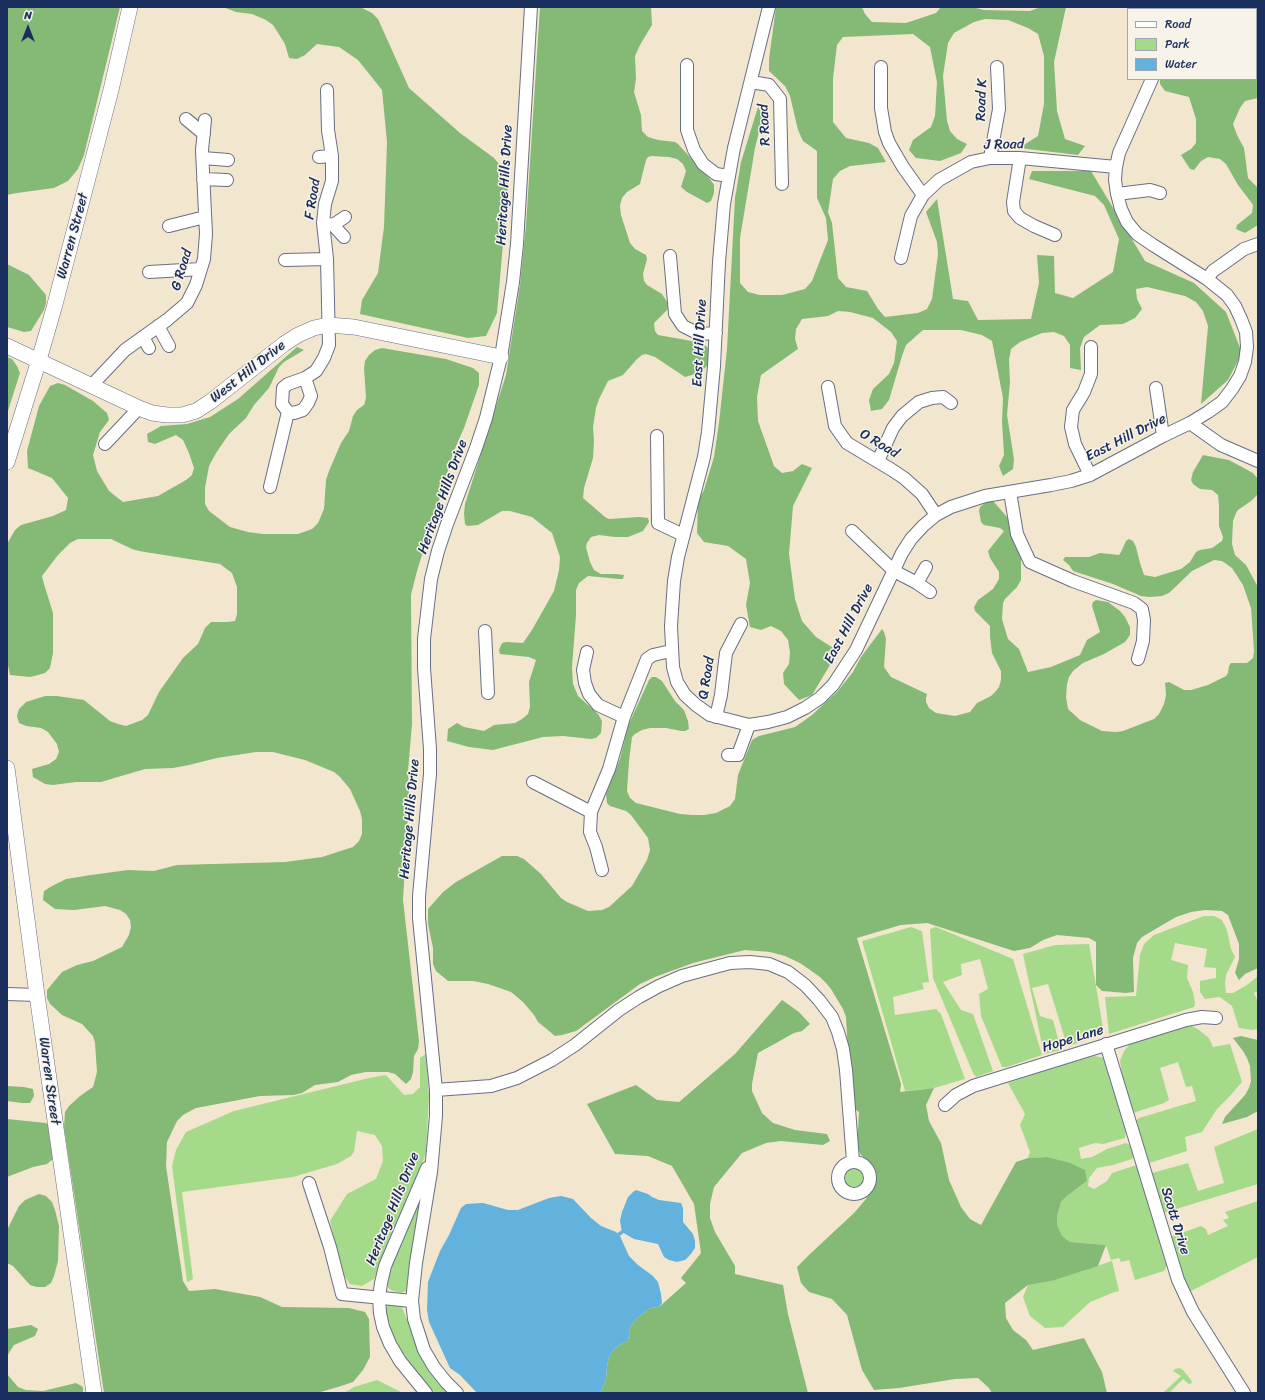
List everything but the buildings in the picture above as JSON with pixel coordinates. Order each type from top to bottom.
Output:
[{"type":"street","name":"Warren Street","points":[[7,462],[39,360],[106,112],[130,7]]},
{"type":"street","name":"Heritage Hills Drive","points":[[457,1393],[434,1367],[424,1350],[414,1319],[412,1301],[416,1263],[435,1142],[436,1090],[418,896],[430,774],[430,749],[424,668],[424,639],[431,579],[438,551],[486,418],[501,357],[513,282],[517,244],[531,7]]},
{"type":"street","name":"East Hill Drive","points":[[769,7],[739,126],[724,204],[719,254],[712,401],[704,457],[683,535],[674,581],[670,626],[673,667],[677,682],[685,695],[696,706],[710,715],[749,725],[787,717],[820,698],[833,685],[856,650],[902,553],[923,526],[936,515],[951,507],[985,496],[1058,484],[1090,475],[1190,423],[1222,402],[1232,389],[1240,376],[1245,362],[1247,347],[1246,332],[1235,306],[1227,296],[1207,279],[1137,234],[1121,209],[1117,194],[1115,180],[1119,153],[1152,80]]},
{"type":"street","points":[[687,66],[687,130],[694,150],[703,164],[716,174],[729,176]]},
{"type":"street","points":[[881,67],[881,108],[885,132],[889,143],[903,167],[923,195]]},
{"type":"street","name":"Road K","points":[[990,158],[999,109],[997,67]]},
{"type":"street","name":"R Road","points":[[751,82],[769,85],[780,99],[782,184]]},
{"type":"street","name":"F Road","points":[[305,378],[316,371],[324,358],[329,345],[328,325],[332,282],[327,259],[328,224],[325,204],[332,181],[332,156],[324,129],[331,98]]},
{"type":"street","points":[[186,120],[204,134]]},
{"type":"street","name":"G Road","points":[[92,385],[125,350],[187,304],[196,285],[201,269],[206,234],[203,179],[205,120]]},
{"type":"street","points":[[319,157],[332,156]]},
{"type":"street","points":[[203,158],[228,160]]},
{"type":"street","name":"J Road","points":[[900,258],[911,216],[923,195],[939,180],[971,162],[990,158],[1020,158],[1116,167]]},
{"type":"street","points":[[1020,158],[1013,202],[1014,211],[1020,218],[1055,235]]},
{"type":"street","points":[[203,179],[227,180]]},
{"type":"street","points":[[1117,194],[1150,190],[1160,193]]},
{"type":"street","points":[[169,226],[205,217]]},
{"type":"street","points":[[344,237],[328,224],[345,217]]},
{"type":"street","points":[[1207,279],[1213,271],[1230,259],[1244,250],[1258,244]]},
{"type":"street","points":[[670,256],[675,314],[683,326],[699,334],[716,333]]},
{"type":"street","points":[[286,260],[327,259]]},
{"type":"street","points":[[149,272],[201,269]]},
{"type":"street","name":"West Hill Drive","points":[[7,346],[139,408],[152,413],[167,415],[182,415],[196,411],[210,402],[284,344],[298,335],[314,328],[328,325],[354,327],[501,357]]},
{"type":"street","points":[[158,326],[169,346]]},
{"type":"street","points":[[143,337],[149,348]]},
{"type":"street","points":[[1090,347],[1092,374],[1084,392],[1073,410],[1071,427],[1075,444],[1090,475]]},
{"type":"street","points":[[305,378],[311,396],[308,403],[303,410],[294,414],[288,412],[282,404],[283,388],[288,384],[305,378]]},
{"type":"street","name":"O Road","points":[[828,387],[835,426],[847,443],[904,478],[922,494],[936,515]]},
{"type":"street","points":[[1156,388],[1163,436]]},
{"type":"street","points":[[878,461],[893,428],[902,416],[918,402],[943,397],[951,403]]},
{"type":"street","points":[[105,444],[139,408]]},
{"type":"street","points":[[270,487],[288,412]]},
{"type":"street","points":[[1190,423],[1221,445],[1258,461]]},
{"type":"street","points":[[656,436],[658,522],[683,535]]},
{"type":"street","points":[[1010,492],[1016,534],[1030,562],[1073,581],[1134,603],[1142,609],[1144,620],[1143,640],[1138,659]]},
{"type":"street","points":[[852,532],[894,571],[917,583],[930,592]]},
{"type":"street","points":[[917,583],[926,567]]},
{"type":"street","name":"Q Road","points":[[716,717],[721,695],[726,653],[742,624]]},
{"type":"street","points":[[486,631],[488,693]]},
{"type":"street","points":[[602,870],[596,847],[590,832],[591,812],[609,769],[624,717],[647,659],[653,655],[671,651]]},
{"type":"street","points":[[587,652],[583,670],[585,683],[589,694],[598,705],[624,717]]},
{"type":"street","points":[[728,755],[738,755],[749,725]]},
{"type":"street","name":"Warren Street","points":[[7,768],[37,995],[94,1393]]},
{"type":"street","points":[[532,782],[591,812]]},
{"type":"street","points":[[436,1090],[491,1086],[517,1078],[552,1060],[575,1045],[619,1010],[639,997],[682,976],[730,963],[750,962],[769,964],[788,972],[805,985],[832,1017],[843,1049],[853,1161]]},
{"type":"street","points":[[7,994],[37,995]]},
{"type":"street","name":"Hope Lane","points":[[944,1105],[956,1095],[973,1086],[1186,1020],[1202,1017],[1216,1018]]},
{"type":"street","name":"Scott Drive","points":[[1106,1044],[1178,1280],[1193,1312],[1244,1393]]},
{"type":"street","name":"Heritage Hills Drive","points":[[426,1393],[408,1371],[390,1344],[383,1327],[379,1298],[385,1266],[424,1176],[435,1142]]},
{"type":"street","points":[[309,1183],[330,1247],[342,1294],[412,1301]]},
{"type":"green space","points":[[7,7],[120,7],[84,155],[78,169],[68,181],[54,188],[7,195]]},
{"type":"green space","points":[[223,7],[360,7],[372,13],[378,19],[409,88],[460,133],[494,158],[499,164],[507,179],[508,186],[497,313],[486,336],[468,338],[360,314],[362,300],[378,273],[384,227],[387,142],[382,90],[358,60],[339,47],[317,44],[305,55],[297,59],[289,58],[285,44],[273,25],[252,14],[236,12]]},
{"type":"green space","points":[[540,7],[651,7],[652,25],[635,56],[636,79],[634,92],[641,115],[642,131],[648,137],[675,142],[678,144],[710,179],[714,185],[714,193],[711,201],[707,203],[687,192],[681,187],[686,171],[683,164],[677,159],[652,156],[648,157],[646,160],[640,184],[627,192],[622,198],[620,206],[621,215],[630,243],[635,249],[646,255],[647,259],[643,274],[644,281],[647,285],[662,294],[667,302],[668,309],[654,323],[655,331],[658,335],[703,343],[709,349],[710,357],[705,368],[698,373],[685,377],[655,357],[646,354],[642,355],[623,375],[608,381],[596,408],[593,427],[593,458],[584,488],[583,498],[609,519],[639,517],[648,518],[649,522],[643,531],[628,537],[599,535],[591,537],[586,547],[594,570],[601,574],[624,575],[623,579],[588,576],[579,583],[576,590],[576,615],[572,667],[573,684],[578,696],[598,714],[602,721],[601,733],[596,738],[591,739],[563,736],[543,737],[493,750],[469,747],[447,741],[448,729],[457,723],[464,727],[484,731],[494,725],[515,723],[528,714],[530,707],[529,682],[536,660],[529,657],[500,654],[499,650],[502,643],[523,643],[532,630],[554,591],[559,570],[560,557],[552,533],[532,517],[510,511],[502,511],[478,525],[467,526],[465,524],[464,513],[465,504],[506,375],[520,285],[526,225]]},
{"type":"green space","points":[[776,7],[862,7],[865,14],[872,22],[906,23],[936,13],[941,7],[972,7],[984,10],[1030,11],[1041,7],[1066,7],[1054,62],[1057,111],[1065,139],[1085,146],[1078,155],[1019,148],[1038,136],[1044,104],[1044,56],[1038,34],[1028,28],[1008,20],[985,19],[974,22],[954,33],[948,43],[943,76],[947,121],[950,131],[957,139],[967,144],[961,153],[940,161],[916,158],[909,150],[913,140],[931,127],[935,116],[937,82],[930,47],[913,34],[843,37],[837,45],[833,78],[833,122],[846,138],[869,143],[878,148],[886,162],[850,166],[840,171],[833,179],[828,212],[832,223],[838,278],[846,287],[867,291],[878,309],[885,317],[918,313],[927,309],[932,299],[938,254],[937,242],[926,212],[937,199],[953,299],[968,301],[978,320],[1031,319],[1039,283],[1037,255],[1054,256],[1055,293],[1073,298],[1113,272],[1119,239],[1104,205],[1095,196],[1029,179],[1032,171],[1091,171],[1145,261],[1194,283],[1226,312],[1242,353],[1228,380],[1201,404],[1208,326],[1203,311],[1196,302],[1185,296],[1147,287],[1136,289],[1137,299],[1142,309],[1135,318],[1123,324],[1100,325],[1084,337],[1080,348],[1081,370],[1070,368],[1070,345],[1064,336],[1054,332],[1042,333],[1020,342],[1011,349],[1009,360],[1010,382],[1007,415],[1014,459],[1013,469],[1003,476],[999,466],[1004,455],[1002,422],[1003,398],[992,341],[982,335],[961,330],[923,330],[906,345],[889,400],[882,409],[871,411],[869,400],[873,389],[889,374],[894,363],[897,341],[891,332],[873,318],[850,312],[838,311],[828,316],[802,319],[796,329],[795,339],[798,349],[761,375],[757,397],[758,421],[774,466],[782,473],[793,471],[802,464],[812,468],[793,506],[789,554],[795,599],[802,621],[816,637],[835,649],[833,660],[812,695],[799,700],[784,684],[783,673],[789,664],[790,652],[788,640],[781,631],[771,626],[761,630],[750,627],[746,605],[750,583],[746,559],[728,546],[704,542],[697,533],[698,501],[704,490],[714,457],[719,423],[727,349],[735,198],[741,162],[758,107],[763,116],[755,148],[740,238],[740,283],[748,292],[760,295],[782,295],[805,289],[812,281],[828,240],[826,218],[817,198],[817,151],[803,141],[798,130],[790,96],[785,86],[769,71],[769,59]]},
{"type":"green space","points":[[1258,10],[1258,98],[1245,101],[1233,124],[1244,148],[1248,178],[1258,188],[1258,225],[1245,233],[1236,229],[1237,225],[1252,213],[1253,205],[1238,185],[1226,164],[1220,159],[1208,157],[1201,161],[1194,170],[1190,169],[1181,155],[1191,149],[1196,143],[1196,119],[1189,97],[1165,91],[1160,84],[1160,80],[1257,80]]},
{"type":"green space","points":[[7,264],[29,275],[46,295],[44,310],[31,331],[24,332],[7,327]]},
{"type":"green space","points":[[297,347],[304,350],[284,362],[279,367],[269,388],[254,405],[246,418],[229,434],[209,466],[205,488],[205,504],[209,511],[230,527],[263,534],[298,534],[312,529],[318,523],[324,509],[326,480],[329,471],[341,443],[349,431],[353,416],[357,410],[364,405],[366,398],[365,361],[375,350],[382,348],[446,359],[473,368],[479,373],[479,385],[464,428],[453,453],[411,595],[412,724],[408,771],[409,797],[403,900],[419,1041],[418,1049],[414,1056],[411,1079],[406,1084],[395,1074],[388,1072],[366,1072],[351,1075],[338,1082],[315,1085],[302,1093],[294,1095],[260,1096],[196,1108],[183,1115],[177,1121],[167,1142],[166,1166],[183,1281],[189,1291],[215,1289],[260,1297],[282,1307],[349,1308],[365,1312],[369,1319],[370,1357],[363,1370],[353,1382],[317,1393],[104,1393],[64,1127],[65,1112],[69,1106],[93,1087],[97,1072],[95,1043],[93,1036],[82,1024],[62,1015],[50,1004],[47,998],[47,990],[62,972],[77,965],[93,961],[122,947],[129,935],[131,927],[130,920],[126,914],[120,910],[105,906],[74,910],[55,909],[43,900],[44,891],[66,879],[128,870],[154,871],[177,865],[285,862],[322,857],[353,847],[359,841],[362,834],[362,819],[350,789],[334,772],[305,760],[273,752],[256,752],[217,758],[173,768],[145,769],[101,782],[76,782],[53,785],[45,784],[33,777],[32,769],[49,764],[56,759],[59,752],[57,744],[48,732],[41,728],[26,726],[19,723],[17,716],[19,709],[26,702],[45,696],[57,696],[84,700],[110,721],[118,724],[126,726],[142,720],[148,715],[159,692],[183,658],[198,644],[205,628],[211,622],[235,621],[237,614],[237,587],[232,573],[220,564],[139,551],[111,539],[78,539],[70,543],[58,555],[42,576],[53,613],[53,653],[50,668],[45,673],[30,677],[10,675],[7,660],[7,544],[15,530],[21,525],[53,516],[66,510],[68,498],[52,478],[28,468],[27,451],[39,406],[50,386],[58,383],[65,385],[93,401],[107,413],[109,420],[100,432],[93,455],[97,471],[109,491],[123,502],[158,496],[192,475],[194,468],[183,440],[176,435],[155,444],[148,442],[147,434],[161,426],[187,424],[210,417],[238,399]]},
{"type":"green space","points":[[7,357],[12,359],[20,373],[7,414]]},
{"type":"green space","points":[[1203,455],[1229,460],[1253,473],[1258,479],[1258,494],[1236,513],[1233,521],[1232,544],[1235,555],[1246,565],[1258,587],[1258,968],[1245,974],[1239,980],[1235,973],[1239,959],[1239,944],[1228,915],[1222,911],[1206,910],[1191,912],[1176,917],[1142,937],[1137,943],[1133,958],[1134,992],[1126,993],[1102,991],[1096,985],[1096,942],[1089,938],[1057,935],[1043,940],[1030,948],[1014,951],[927,923],[901,925],[857,938],[901,1084],[900,1092],[934,1088],[926,1105],[929,1121],[941,1143],[949,1180],[961,1207],[970,1219],[981,1225],[1016,1162],[1028,1158],[1047,1157],[1070,1163],[1085,1170],[1087,1181],[1061,1202],[1057,1216],[1057,1225],[1062,1236],[1070,1242],[1106,1245],[1098,1266],[1052,1281],[1028,1285],[1005,1303],[1006,1318],[1013,1330],[1026,1340],[1033,1350],[1084,1338],[1102,1372],[1107,1393],[992,1393],[989,1388],[978,1378],[955,1379],[899,1388],[874,1390],[862,1370],[847,1315],[832,1299],[809,1292],[801,1283],[797,1267],[854,1213],[866,1199],[873,1187],[873,1175],[869,1162],[861,1155],[857,1147],[859,1112],[851,1103],[846,1017],[843,1009],[826,983],[800,963],[785,956],[770,952],[745,950],[693,963],[655,977],[640,984],[576,1031],[555,1036],[538,1022],[523,1002],[511,992],[488,984],[473,981],[448,981],[436,971],[433,964],[433,948],[428,924],[428,909],[443,892],[456,882],[502,856],[517,856],[524,859],[541,874],[561,898],[588,911],[602,910],[609,907],[632,886],[647,860],[650,850],[648,838],[631,815],[626,811],[610,806],[607,803],[606,794],[620,759],[628,726],[649,680],[652,677],[656,677],[662,681],[675,701],[684,710],[689,729],[681,731],[666,728],[650,728],[642,730],[632,737],[627,791],[630,798],[636,803],[680,814],[704,815],[716,813],[730,806],[735,799],[738,775],[752,740],[759,736],[795,727],[812,715],[837,692],[853,672],[861,657],[882,629],[886,639],[884,667],[891,677],[927,694],[926,702],[929,708],[936,713],[955,716],[970,712],[977,703],[991,696],[996,691],[1001,680],[1001,671],[992,653],[990,626],[975,611],[974,607],[978,600],[993,589],[999,579],[999,572],[990,558],[988,551],[1004,531],[1000,528],[984,525],[981,522],[979,511],[980,507],[986,502],[994,502],[1007,517],[1021,557],[1021,580],[1003,603],[1002,619],[1008,639],[1019,649],[1028,672],[1051,667],[1080,655],[1087,640],[1100,632],[1092,606],[1093,602],[1096,600],[1108,602],[1125,617],[1130,627],[1130,635],[1125,642],[1104,654],[1083,663],[1073,671],[1067,684],[1066,697],[1068,709],[1080,720],[1102,731],[1123,731],[1154,719],[1159,714],[1164,704],[1166,695],[1165,683],[1169,682],[1184,690],[1191,690],[1208,685],[1226,676],[1231,663],[1247,663],[1253,658],[1254,651],[1251,608],[1243,585],[1232,568],[1222,561],[1214,560],[1192,571],[1169,593],[1162,596],[1141,596],[1113,584],[1073,571],[1063,560],[1065,557],[1089,557],[1100,553],[1119,555],[1126,541],[1129,539],[1133,541],[1136,547],[1144,575],[1155,577],[1181,569],[1190,562],[1196,552],[1212,548],[1222,541],[1223,537],[1219,526],[1218,495],[1212,490],[1200,489],[1193,484],[1191,480],[1193,472]]},
{"type":"green space","points":[[1204,916],[1214,916],[1222,920],[1227,930],[1231,949],[1235,957],[1226,975],[1226,993],[1233,993],[1247,985],[1258,976],[1258,991],[1254,993],[1258,1002],[1258,1029],[1252,1030],[1239,1028],[1232,1006],[1220,997],[1205,999],[1200,992],[1200,981],[1216,978],[1216,968],[1204,967],[1207,949],[1175,943],[1171,960],[1188,965],[1187,978],[1193,992],[1195,1003],[1194,1007],[1109,1034],[1105,997],[1136,996],[1140,955],[1144,944],[1154,935]]},
{"type":"green space","points":[[911,927],[922,931],[929,982],[922,983],[924,989],[893,997],[895,1015],[936,1009],[941,1014],[965,1079],[934,1088],[905,1091],[862,941]]},
{"type":"green space","points":[[936,927],[1013,959],[1042,1055],[1007,1067],[1002,1067],[981,1016],[979,994],[988,989],[980,959],[961,964],[962,975],[943,982],[961,1010],[973,1014],[993,1071],[976,1077],[933,978],[930,929]]},
{"type":"green space","points":[[1089,944],[1104,1034],[1069,1046],[1065,1039],[1048,984],[1032,988],[1040,1016],[1053,1020],[1061,1050],[1044,1054],[1023,954],[1055,945]]},
{"type":"green space","points":[[782,1000],[799,1012],[810,1024],[802,1031],[794,1033],[758,1053],[752,1091],[762,1113],[773,1123],[795,1130],[827,1134],[830,1141],[823,1145],[781,1141],[766,1143],[742,1153],[714,1187],[710,1204],[710,1218],[715,1232],[735,1266],[735,1274],[783,1285],[788,1314],[808,1393],[600,1393],[606,1380],[609,1357],[614,1349],[622,1343],[628,1341],[630,1327],[636,1319],[650,1308],[659,1307],[686,1283],[681,1278],[701,1253],[694,1204],[672,1166],[648,1156],[615,1154],[587,1104],[636,1085],[657,1100],[679,1102],[735,1054]]},
{"type":"green space","points":[[1183,1026],[1192,1026],[1199,1030],[1209,1038],[1213,1047],[1230,1044],[1242,1082],[1217,1109],[1202,1132],[1185,1137],[1187,1151],[1149,1163],[1136,1121],[1139,1118],[1196,1101],[1192,1086],[1186,1087],[1178,1062],[1160,1068],[1169,1100],[1133,1113],[1122,1074],[1120,1061],[1124,1051],[1130,1044],[1147,1036]]},
{"type":"green space","points":[[1241,1036],[1258,1040],[1258,1111],[1247,1117],[1222,1124],[1225,1117],[1245,1095],[1251,1081],[1250,1066],[1247,1058],[1233,1038]]},
{"type":"green space","points":[[426,1054],[429,1096],[426,1152],[418,1178],[391,1235],[374,1279],[362,1286],[350,1284],[343,1274],[330,1221],[347,1194],[376,1179],[383,1161],[382,1146],[375,1135],[357,1131],[354,1152],[351,1156],[337,1164],[293,1177],[182,1192],[193,1279],[187,1282],[172,1166],[176,1150],[186,1132],[234,1111],[386,1075],[404,1095],[413,1094],[420,1087],[420,1058]]},
{"type":"green space","points":[[1095,1056],[1104,1058],[1123,1115],[1126,1130],[1125,1138],[1103,1144],[1095,1143],[1079,1148],[1081,1159],[1092,1157],[1107,1149],[1126,1143],[1130,1145],[1134,1156],[1132,1159],[1097,1168],[1089,1178],[1088,1186],[1094,1189],[1107,1181],[1112,1173],[1137,1165],[1167,1266],[1164,1271],[1135,1280],[1129,1260],[1121,1262],[1119,1258],[1111,1260],[1106,1245],[1070,1242],[1061,1236],[1057,1225],[1057,1216],[1061,1202],[1087,1181],[1047,1157],[1028,1158],[1030,1152],[1020,1125],[1025,1114],[1008,1083],[1055,1067]]},
{"type":"green space","points":[[7,1086],[33,1089],[34,1096],[30,1103],[7,1101]]},
{"type":"green space","points":[[7,1119],[46,1123],[51,1128],[53,1159],[47,1164],[33,1167],[7,1177]]},
{"type":"green space","points":[[1258,1129],[1258,1184],[1163,1213],[1152,1173],[1188,1163],[1198,1191],[1224,1183],[1214,1147]]},
{"type":"green space","points":[[856,1165],[863,1169],[866,1178],[863,1185],[854,1187],[847,1185],[843,1180],[844,1172],[848,1166]]},
{"type":"green space","points":[[39,1194],[46,1196],[52,1202],[59,1226],[58,1261],[51,1283],[45,1287],[30,1285],[13,1266],[7,1263],[7,1230],[19,1206],[25,1200]]},
{"type":"green space","points":[[419,1201],[422,1204],[408,1288],[406,1291],[401,1293],[389,1289],[387,1284],[389,1270]]},
{"type":"green space","points":[[1258,1201],[1258,1257],[1189,1292],[1178,1264],[1170,1237],[1201,1226],[1206,1229],[1208,1235],[1228,1226],[1223,1220],[1229,1218],[1225,1212]]},
{"type":"green space","points":[[1112,1261],[1119,1291],[1090,1302],[1063,1327],[1045,1328],[1030,1316],[1023,1297],[1028,1285],[1052,1281]]},
{"type":"green space","points":[[392,1304],[401,1305],[423,1358],[453,1393],[435,1393],[415,1370],[399,1348],[386,1318],[386,1307]]},
{"type":"green space","points":[[31,1325],[38,1329],[35,1336],[14,1345],[7,1356],[7,1329]]},
{"type":"green space","points":[[1180,1368],[1192,1383],[1189,1384],[1183,1379],[1169,1393],[1163,1393],[1181,1376],[1173,1371]]},
{"type":"green space","points":[[7,1374],[18,1387],[26,1390],[43,1391],[76,1383],[83,1387],[83,1393],[7,1393]]},
{"type":"green space","points":[[377,1380],[403,1393],[344,1393],[354,1387]]},
{"type":"water","points":[[636,1190],[659,1200],[681,1203],[683,1208],[683,1222],[693,1234],[695,1241],[695,1248],[685,1260],[677,1262],[669,1260],[664,1257],[658,1244],[634,1239],[622,1232],[620,1221],[622,1212],[628,1197]]},
{"type":"water","points":[[561,1196],[573,1199],[601,1226],[616,1232],[620,1236],[629,1256],[658,1282],[662,1303],[659,1307],[650,1308],[636,1319],[630,1327],[628,1341],[622,1343],[614,1349],[609,1357],[606,1380],[600,1393],[477,1393],[460,1375],[450,1368],[429,1322],[427,1310],[428,1282],[440,1251],[461,1208],[466,1204],[483,1203],[508,1210],[518,1210],[549,1198]]},
{"type":"waterway","points":[[618,1235],[622,1232]]}]
